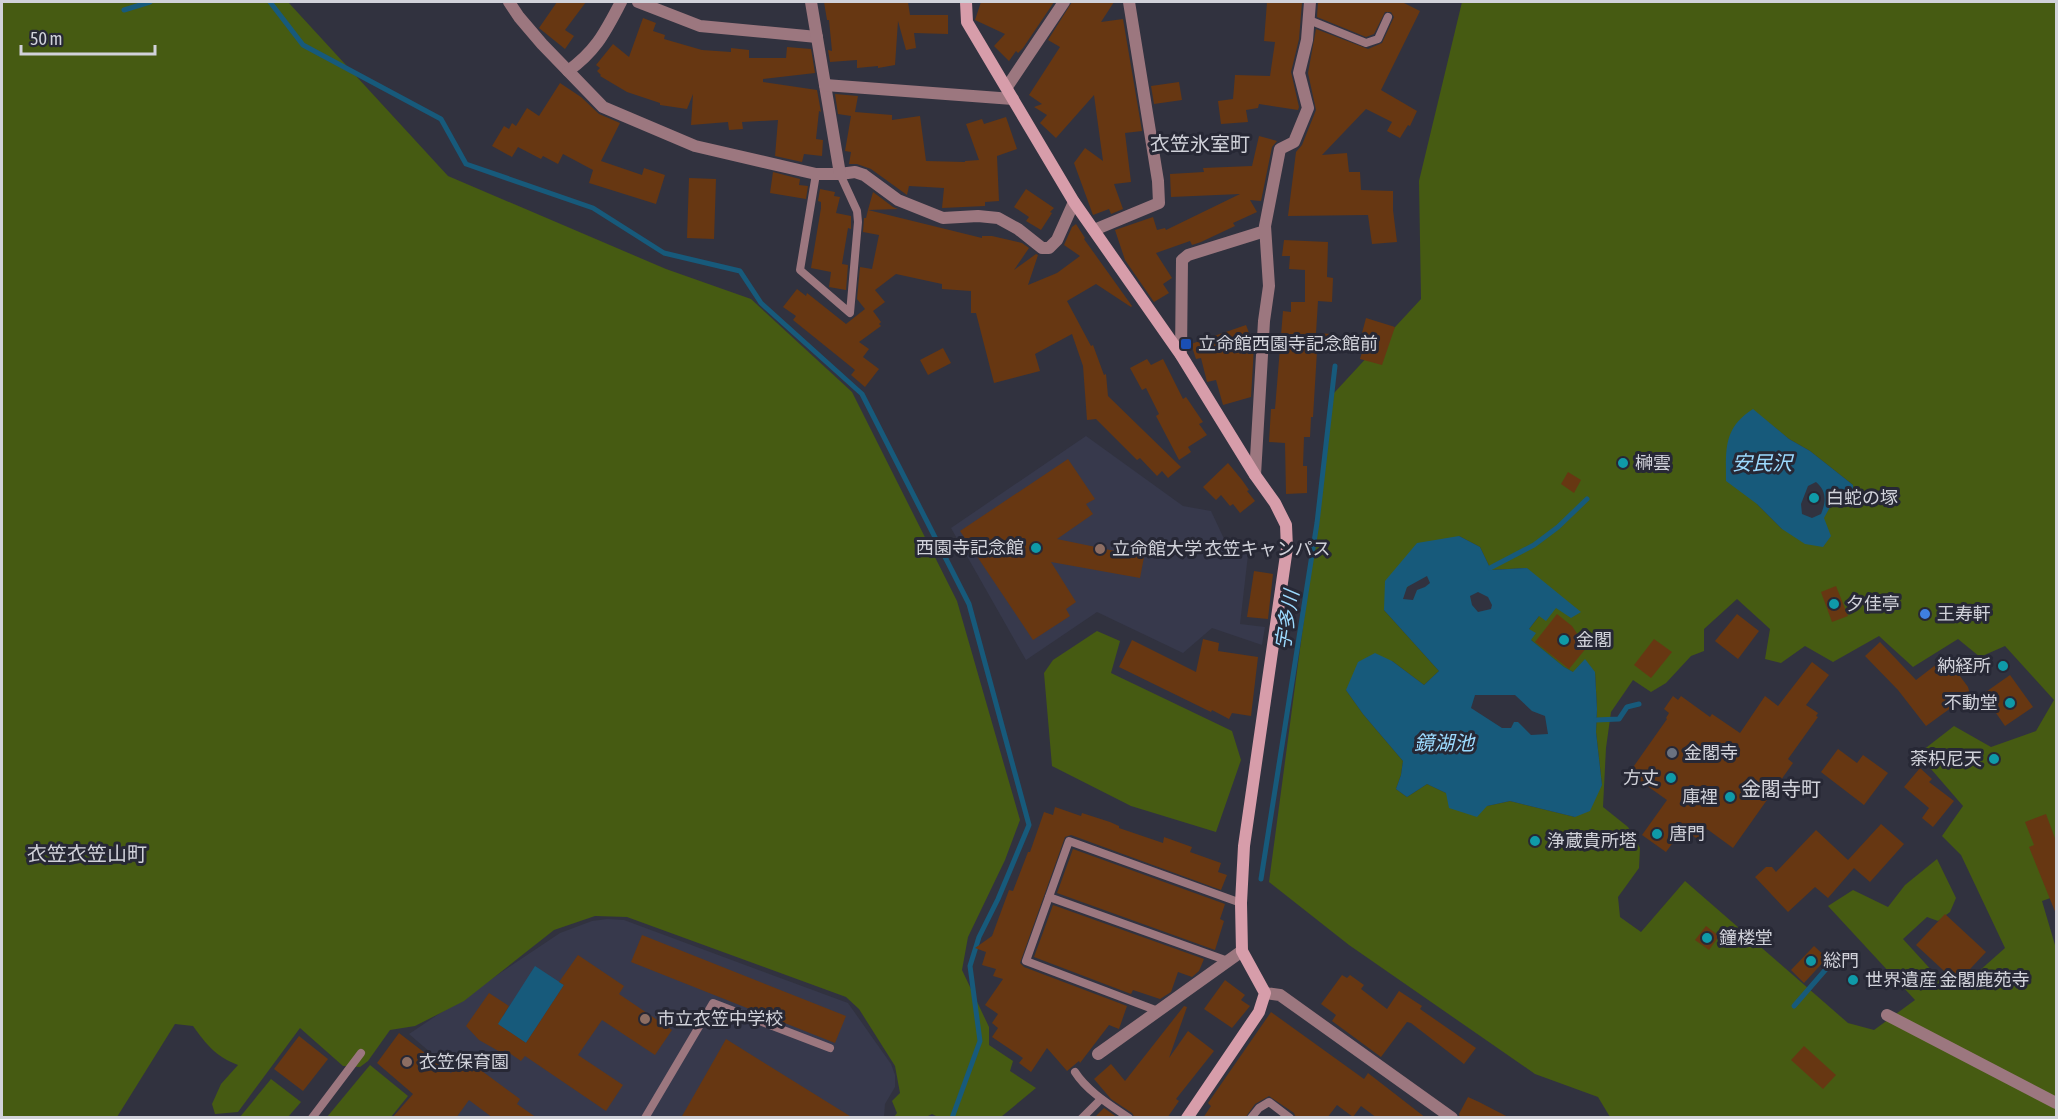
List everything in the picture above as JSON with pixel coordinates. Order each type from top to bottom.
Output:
[{"type":"street","points":[[509,2],[527,26],[603,107],[695,146],[816,174],[855,172],[864,175],[898,200],[943,218],[978,216],[998,218],[1018,229],[1041,248],[1049,249],[1057,240],[1074,202]]},
{"type":"street","points":[[568,71],[587,57],[605,33],[621,2]]},
{"type":"street","points":[[638,2],[700,26],[817,37]]},
{"type":"street","points":[[811,2],[840,174]]},
{"type":"street","points":[[966,2],[967,22],[1074,202],[1181,355],[1255,475],[1275,503],[1286,525],[1287,548],[1244,846],[1241,903],[1242,951],[1265,993],[1260,1012],[1187,1118]]},
{"type":"street","points":[[1010,93],[1064,2]]},
{"type":"street","points":[[1095,230],[1159,203],[1158,182],[1130,2]]},
{"type":"street","points":[[1255,475],[1264,321],[1269,286],[1265,231],[1280,149],[1294,142],[1308,108],[1299,73],[1310,2]]},
{"type":"street","points":[[825,85],[1010,93]]},
{"type":"street","points":[[1181,355],[1182,260],[1188,255],[1265,231]]},
{"type":"street","points":[[1098,1054],[1242,951]]},
{"type":"street","points":[[1265,993],[1280,995],[1452,1118]]},
{"type":"street","points":[[1887,1015],[2056,1102]]},
{"type":"lane","points":[[1309,20],[1366,43],[1378,39],[1388,17]]},
{"type":"lane","points":[[816,174],[800,270],[850,313],[858,222],[857,212],[840,174]]},
{"type":"lane","points":[[1158,1011],[1026,961],[1069,840],[1241,903]]},
{"type":"lane","points":[[1049,897],[1228,961]]},
{"type":"lane","points":[[645,1118],[713,1003],[830,1048]]},
{"type":"lane","points":[[312,1118],[361,1053]]},
{"type":"lane","points":[[1075,1072],[1101,1098],[1129,1118]]},
{"type":"lane","points":[[1082,1118],[1101,1098]]},
{"type":"lane","points":[[1251,1118],[1259,1108],[1269,1102],[1290,1118]]},
{"type":"shaded area","name":"立命館大学 衣笠キャンパス","points":[[1086,436],[1183,506],[1211,511],[1226,543],[1248,555],[1240,624],[1265,627],[1262,645],[1212,628],[1183,653],[1097,612],[1026,660],[951,528]]},
{"type":"shaded area","name":"市立衣笠中学校","points":[[624,920],[848,1003],[891,1064],[895,1075],[895,1087],[885,1104],[884,1117],[401,1118],[445,1065],[409,1034],[560,933],[592,921]]},
{"type":"green space","points":[[2,2],[288,2],[448,176],[666,269],[751,299],[852,392],[957,601],[1020,820],[1005,860],[968,937],[962,970],[989,1027],[989,1045],[1013,1061],[1010,1071],[1036,1088],[1001,1117],[940,1118],[932,1114],[926,1117],[894,1117],[897,1113],[892,1101],[900,1093],[895,1066],[859,1009],[846,997],[627,917],[595,916],[554,930],[464,1001],[415,1026],[390,1030],[368,1061],[360,1067],[343,1066],[300,1028],[238,1112],[215,1114],[212,1104],[221,1084],[238,1065],[223,1058],[212,1049],[193,1026],[175,1024],[117,1117],[2,1118]]},
{"type":"green space","name":"金閣寺","points":[[1462,2],[2056,2],[2056,896],[2042,901],[2056,945],[2056,1117],[1610,1117],[1598,1097],[1535,1074],[1349,945],[1269,882],[1334,393],[1421,299],[1419,181]],"holes":[[[1753,410],[1853,485],[1853,496],[1830,507],[1823,518],[1830,535],[1782,529],[1757,504]],[[1459,536],[1480,547],[1491,570],[1527,568],[1539,616],[1529,629],[1531,640],[1573,672],[1595,672],[1596,732],[1602,785],[1575,817],[1510,801],[1487,806],[1446,793],[1427,784],[1407,797],[1396,789],[1403,761],[1346,690],[1392,661],[1424,685],[1439,671],[1384,610]],[[1737,599],[1770,629],[1765,659],[1781,663],[1805,646],[1833,662],[1879,636],[1913,667],[1958,639],[1980,657],[2005,646],[2054,700],[2036,731],[1991,747],[1954,726],[1918,754],[1963,806],[1942,836],[1961,855],[2005,948],[1969,980],[1944,984],[1903,939],[1927,917],[1938,921],[1950,912],[1956,898],[1937,859],[1905,885],[1888,907],[1853,890],[1828,906],[1915,1000],[1874,1030],[1848,1023],[1685,881],[1641,932],[1620,917],[1618,897],[1639,868],[1640,848],[1628,827],[1603,807],[1606,748],[1611,712],[1633,680],[1651,692],[1666,683],[1691,656],[1704,651],[1704,629]]]},
{"type":"green space","points":[[1097,631],[1120,641],[1111,673],[1232,731],[1241,760],[1216,832],[1131,806],[1052,766],[1044,673],[1053,660]]},
{"type":"green space","points":[[370,1065],[408,1096],[391,1117],[327,1117]]},
{"type":"green space","points":[[271,1079],[301,1102],[288,1117],[240,1117]]},
{"type":"water","name":"安民沢","points":[[1753,409],[1789,439],[1810,451],[1853,485],[1853,496],[1830,507],[1824,518],[1831,536],[1823,547],[1805,544],[1782,529],[1757,504],[1726,481],[1728,440],[1743,416]],"holes":[[[1816,482],[1825,497],[1821,514],[1812,518],[1802,514],[1801,504],[1808,486]]]},
{"type":"water","name":"鏡湖池","points":[[1459,536],[1480,547],[1491,570],[1527,568],[1581,612],[1571,618],[1556,608],[1546,621],[1539,616],[1529,629],[1536,633],[1531,640],[1564,667],[1573,672],[1585,659],[1595,672],[1596,732],[1602,785],[1590,811],[1575,817],[1510,801],[1487,806],[1477,817],[1449,808],[1446,793],[1427,784],[1407,797],[1396,789],[1403,761],[1346,690],[1358,662],[1375,653],[1392,661],[1424,685],[1439,671],[1384,610],[1385,581],[1417,543]],"holes":[[[1427,576],[1430,583],[1417,590],[1413,600],[1403,599],[1407,587]],[[1478,592],[1488,597],[1492,605],[1491,609],[1478,612],[1472,605],[1470,596]],[[1475,695],[1515,695],[1532,711],[1545,716],[1548,734],[1531,735],[1518,722],[1514,722],[1511,728],[1502,728],[1471,708]]]},
{"type":"water","points":[[535,966],[564,985],[526,1043],[494,1022],[503,1016]]},
{"type":"building","points":[[557,2],[586,2],[565,30],[574,36],[565,49],[539,28]]},
{"type":"building","points":[[824,2],[908,2],[910,15],[948,15],[948,34],[914,33],[916,48],[906,50],[898,21],[895,65],[857,68],[857,60],[830,62],[828,50],[832,51],[829,20],[827,20]]},
{"type":"building","points":[[981,2],[1054,2],[1023,48],[1018,53],[1016,51],[1009,61],[994,46],[1005,34],[975,20]]},
{"type":"building","points":[[1072,2],[1114,2],[1101,22],[1123,19],[1142,131],[1125,133],[1131,182],[1114,184],[1123,209],[1111,214],[1109,209],[1093,215],[1074,163],[1085,148],[1103,161],[1094,95],[1056,138],[1040,123],[1047,115],[1034,107],[1042,104],[1029,95],[1060,47],[1048,40]]},
{"type":"building","points":[[1267,2],[1302,2],[1299,39],[1291,72],[1298,110],[1259,104],[1258,108],[1246,110],[1248,122],[1221,124],[1218,101],[1233,99],[1235,75],[1270,76],[1275,42],[1264,41]]},
{"type":"building","points":[[1318,2],[1402,2],[1420,11],[1381,90],[1417,111],[1410,126],[1408,125],[1400,138],[1387,131],[1392,122],[1366,109],[1322,155],[1347,153],[1349,172],[1360,172],[1361,190],[1393,191],[1397,242],[1372,244],[1368,215],[1288,216],[1296,152],[1302,145],[1316,110],[1308,73],[1316,29],[1368,49],[1382,43],[1394,17],[1391,12],[1385,12],[1374,34],[1366,37],[1317,17]]},
{"type":"building","points":[[643,18],[656,23],[653,31],[665,35],[664,39],[702,50],[731,52],[731,48],[749,50],[749,58],[786,58],[787,47],[811,49],[815,73],[763,79],[763,82],[817,90],[821,112],[819,111],[816,139],[823,140],[822,156],[804,154],[802,162],[775,156],[778,120],[742,122],[743,129],[729,130],[728,122],[691,125],[693,94],[687,109],[660,105],[660,103],[627,92],[600,76],[597,71],[600,68],[596,65],[613,44],[629,57]]},
{"type":"building","points":[[1179,82],[1182,100],[1154,104],[1151,86]]},
{"type":"building","points":[[560,83],[581,97],[599,114],[620,123],[601,161],[642,175],[644,168],[665,175],[656,204],[589,183],[593,170],[563,154],[558,164],[543,156],[541,159],[518,147],[512,157],[492,146],[504,126],[509,129],[512,123],[516,126],[527,108],[539,116]]},
{"type":"building","points":[[835,94],[858,96],[855,112],[892,115],[892,120],[920,116],[926,161],[979,160],[966,124],[982,119],[984,124],[1006,117],[1017,149],[997,156],[999,201],[985,202],[985,206],[942,208],[944,188],[909,186],[907,195],[871,169],[849,164],[851,152],[845,151],[851,116],[838,114]]},
{"type":"building","points":[[1259,136],[1277,141],[1272,147],[1261,201],[1250,200],[1257,212],[1233,223],[1235,226],[1201,242],[1192,245],[1190,241],[1156,253],[1172,278],[1163,284],[1169,293],[1154,302],[1125,260],[1115,230],[1153,217],[1157,230],[1165,228],[1166,230],[1240,194],[1171,197],[1170,174],[1204,172],[1203,168],[1252,166]]},
{"type":"building","points":[[773,172],[800,179],[799,185],[808,186],[806,199],[770,193]]},
{"type":"building","points":[[689,178],[716,179],[714,239],[687,238]]},
{"type":"building","points":[[820,189],[835,192],[834,196],[840,197],[836,213],[851,216],[851,229],[848,228],[842,264],[848,265],[846,290],[829,287],[831,272],[811,268],[821,208],[821,202],[818,201]]},
{"type":"building","points":[[1026,189],[1054,208],[1041,230],[1026,221],[1029,217],[1014,207]]},
{"type":"building","points":[[873,192],[893,207],[898,209],[868,210]]},
{"type":"building","points":[[868,210],[982,238],[982,236],[992,236],[1022,243],[1029,248],[1014,270],[1036,254],[1038,255],[1028,285],[1057,273],[1080,256],[1064,245],[1072,227],[1076,224],[1084,239],[1132,306],[1096,284],[1067,301],[1091,346],[1093,345],[1104,375],[1106,374],[1108,396],[1181,467],[1168,478],[1162,471],[1157,476],[1140,458],[1137,460],[1096,419],[1087,420],[1083,366],[1072,334],[1035,354],[1040,371],[994,383],[976,313],[971,313],[971,291],[942,289],[942,284],[896,274],[875,290],[885,302],[873,311],[881,322],[879,324],[881,326],[859,342],[869,349],[863,357],[879,369],[865,387],[851,375],[855,370],[793,320],[796,316],[783,307],[797,289],[806,296],[807,293],[846,324],[865,309],[857,299],[860,267],[872,269],[879,235],[863,232],[864,218]]},
{"type":"building","points":[[1284,240],[1328,242],[1327,277],[1333,278],[1332,302],[1318,301],[1316,333],[1332,334],[1331,351],[1317,351],[1310,437],[1304,437],[1303,466],[1307,466],[1307,493],[1286,494],[1285,443],[1269,442],[1271,409],[1275,409],[1283,311],[1291,312],[1291,302],[1305,302],[1305,270],[1289,269],[1290,256],[1282,256]]},
{"type":"building","points":[[1366,318],[1395,327],[1382,365],[1360,359],[1367,335],[1362,333]]},
{"type":"building","points":[[1246,325],[1254,346],[1251,397],[1223,405],[1216,380],[1207,382],[1201,358],[1196,359],[1191,344]]},
{"type":"building","points":[[943,348],[951,363],[928,375],[920,360]]},
{"type":"building","points":[[1147,359],[1151,365],[1163,359],[1183,399],[1186,397],[1203,422],[1199,424],[1207,435],[1188,447],[1191,452],[1179,460],[1156,416],[1159,414],[1146,388],[1142,390],[1130,368]]},
{"type":"building","name":"西園寺記念館","points":[[1068,459],[1095,499],[1086,504],[1093,514],[1057,539],[1144,557],[1140,578],[1051,562],[1076,602],[1066,609],[1070,616],[1033,640],[960,531]]},
{"type":"building","points":[[1228,463],[1255,501],[1240,513],[1221,495],[1216,500],[1203,487]]},
{"type":"building","points":[[1568,472],[1581,480],[1574,493],[1561,484]]},
{"type":"building","points":[[1254,571],[1273,574],[1268,619],[1247,617]]},
{"type":"building","name":"夕佳亭","points":[[1836,586],[1848,616],[1832,622],[1821,592]]},
{"type":"building","points":[[1557,614],[1572,626],[1578,635],[1580,632],[1592,641],[1569,669],[1535,642]]},
{"type":"building","points":[[1737,614],[1759,631],[1738,659],[1715,641]]},
{"type":"building","points":[[1203,639],[1219,643],[1218,651],[1258,657],[1251,716],[1232,713],[1229,719],[1119,667],[1132,640],[1196,672]]},
{"type":"building","points":[[1654,639],[1672,652],[1651,678],[1634,665]]},
{"type":"building","points":[[1880,642],[1916,680],[1946,657],[1968,687],[1970,694],[1926,726],[1898,690],[1865,656]]},
{"type":"building","points":[[1812,662],[1829,675],[1806,705],[1818,713],[1816,716],[1818,717],[1788,759],[1793,763],[1733,848],[1707,829],[1699,840],[1683,829],[1666,852],[1642,835],[1667,800],[1629,773],[1667,719],[1669,713],[1664,709],[1673,696],[1678,700],[1681,696],[1710,717],[1712,714],[1740,733],[1765,696],[1778,706]]},
{"type":"building","name":"不動堂","points":[[2010,675],[2033,707],[2005,726],[1983,694]]},
{"type":"building","points":[[1838,749],[1857,763],[1863,755],[1888,773],[1864,805],[1821,772]]},
{"type":"building","points":[[1920,768],[1932,779],[1929,782],[1954,801],[1933,827],[1922,818],[1929,808],[1904,787]]},
{"type":"building","points":[[1055,807],[1081,816],[1082,813],[1110,822],[1119,828],[1163,843],[1164,837],[1192,847],[1190,852],[1221,863],[1218,872],[1227,875],[1221,890],[1071,835],[1065,837],[1020,963],[1024,967],[1127,1006],[1119,1029],[1109,1025],[1080,1063],[1079,1061],[1067,1071],[1047,1048],[1031,1072],[1019,1063],[1023,1058],[992,1037],[998,1028],[992,1023],[998,1014],[985,1005],[1003,979],[993,976],[996,969],[982,965],[986,952],[975,948],[992,936],[1009,890],[1013,891],[1028,852],[1030,852],[1044,812],[1053,815]]},
{"type":"building","points":[[2046,814],[2056,841],[2056,914],[2029,847],[2034,845],[2025,822]]},
{"type":"building","points":[[1881,824],[1904,844],[1870,882],[1854,868],[1828,898],[1815,887],[1788,912],[1755,877],[1766,867],[1772,867],[1776,872],[1816,830],[1848,860]]},
{"type":"building","points":[[1073,849],[1225,904],[1220,919],[1224,921],[1215,950],[1057,893]]},
{"type":"building","points":[[1053,905],[1204,959],[1199,971],[1192,977],[1178,972],[1171,992],[1160,999],[1133,990],[1131,994],[1034,957]]},
{"type":"building","points":[[1945,914],[1986,952],[1957,983],[1916,945]]},
{"type":"building","name":"鐘楼堂","points":[[1706,926],[1719,936],[1709,950],[1695,940]]},
{"type":"building","points":[[642,935],[846,1016],[835,1043],[631,962]]},
{"type":"building","name":"総門","points":[[1814,946],[1827,958],[1804,983],[1791,970]]},
{"type":"building","points":[[578,955],[624,986],[619,994],[672,1030],[655,1055],[602,1020],[578,1055],[623,1085],[606,1111],[525,1056],[521,1061],[505,1050],[502,1053],[479,1040],[466,1026],[489,993],[509,1006],[498,1024],[526,1043],[564,985],[559,982]]},
{"type":"building","points":[[1342,975],[1347,978],[1350,975],[1364,985],[1361,989],[1387,1009],[1399,991],[1422,1006],[1420,1009],[1476,1048],[1464,1064],[1407,1022],[1381,1057],[1332,1021],[1336,1015],[1321,1004]]},
{"type":"building","points":[[1225,980],[1245,995],[1241,1000],[1250,1006],[1232,1028],[1204,1009]]},
{"type":"building","points":[[1184,1006],[1187,1007],[1169,1058],[1188,1031],[1214,1051],[1176,1099],[1179,1101],[1167,1118],[1135,1118],[1132,1113],[1111,1099],[1094,1079],[1111,1064],[1125,1081]]},
{"type":"building","points":[[1271,1012],[1364,1079],[1368,1073],[1426,1118],[1377,1118],[1361,1106],[1353,1117],[1337,1105],[1327,1118],[1296,1118],[1294,1113],[1269,1096],[1255,1104],[1245,1118],[1203,1118],[1211,1106],[1208,1103]]},
{"type":"building","points":[[399,1033],[451,1073],[463,1057],[520,1099],[517,1104],[537,1118],[493,1118],[469,1100],[456,1118],[392,1118],[413,1094],[377,1063]]},
{"type":"building","points":[[299,1036],[328,1059],[303,1091],[274,1069]]},
{"type":"building","points":[[726,1039],[853,1118],[681,1118]]},
{"type":"building","points":[[1804,1046],[1836,1075],[1823,1089],[1791,1060]]},
{"type":"building","points":[[1468,1097],[1510,1118],[1460,1118],[1459,1114]]},
{"type":"building","points":[[1104,1108],[1118,1118],[1094,1118]]},
{"type":"waterway","points":[[124,10],[150,2]]},
{"type":"waterway","points":[[270,2],[303,45],[441,119],[466,164],[593,208],[664,253],[740,271],[761,303],[862,394],[969,604],[1029,825],[998,899],[979,937],[970,966],[980,1041],[952,1118]]},
{"type":"waterway","name":"宇多川","points":[[1261,879],[1317,523],[1335,366]]},
{"type":"waterway","points":[[1490,568],[1534,545],[1558,527],[1587,499]]},
{"type":"waterway","points":[[1596,720],[1619,719],[1627,707],[1639,704]]},
{"type":"waterway","points":[[1794,1006],[1840,953]]},
{"type":"place","name":"立命館西園寺記念館前","points":[[1186,344]]},
{"type":"place","name":"榊雲","points":[[1623,463]]},
{"type":"place","name":"白蛇の塚","points":[[1814,498]]},
{"type":"place","name":"西園寺記念館","points":[[1036,548]]},
{"type":"place","name":"立命館大学 衣笠キャンパス","points":[[1100,549]]},
{"type":"place","name":"夕佳亭","points":[[1834,604]]},
{"type":"place","name":"王寿軒","points":[[1925,614]]},
{"type":"place","name":"金閣","points":[[1564,640]]},
{"type":"place","name":"納経所","points":[[2003,666]]},
{"type":"place","name":"不動堂","points":[[2010,703]]},
{"type":"place","name":"金閣寺","points":[[1672,753]]},
{"type":"place","name":"荼枳尼天","points":[[1994,759]]},
{"type":"place","name":"方丈","points":[[1671,778]]},
{"type":"place","name":"庫裡","points":[[1730,797]]},
{"type":"place","name":"唐門","points":[[1657,834]]},
{"type":"place","name":"浄蔵貴所塔","points":[[1535,841]]},
{"type":"place","name":"鐘楼堂","points":[[1707,938]]},
{"type":"place","name":"総門","points":[[1811,961]]},
{"type":"place","name":"世界遺産 金閣鹿苑寺","points":[[1853,980]]},
{"type":"place","name":"市立衣笠中学校","points":[[645,1019]]},
{"type":"place","name":"衣笠保育園","points":[[407,1062]]},
{"type":"district","name":"衣笠氷室町","points":[[1200,144]]},
{"type":"district","name":"金閣寺町","points":[[1781,789]]},
{"type":"district","name":"衣笠衣笠山町","points":[[87,854]]}]
